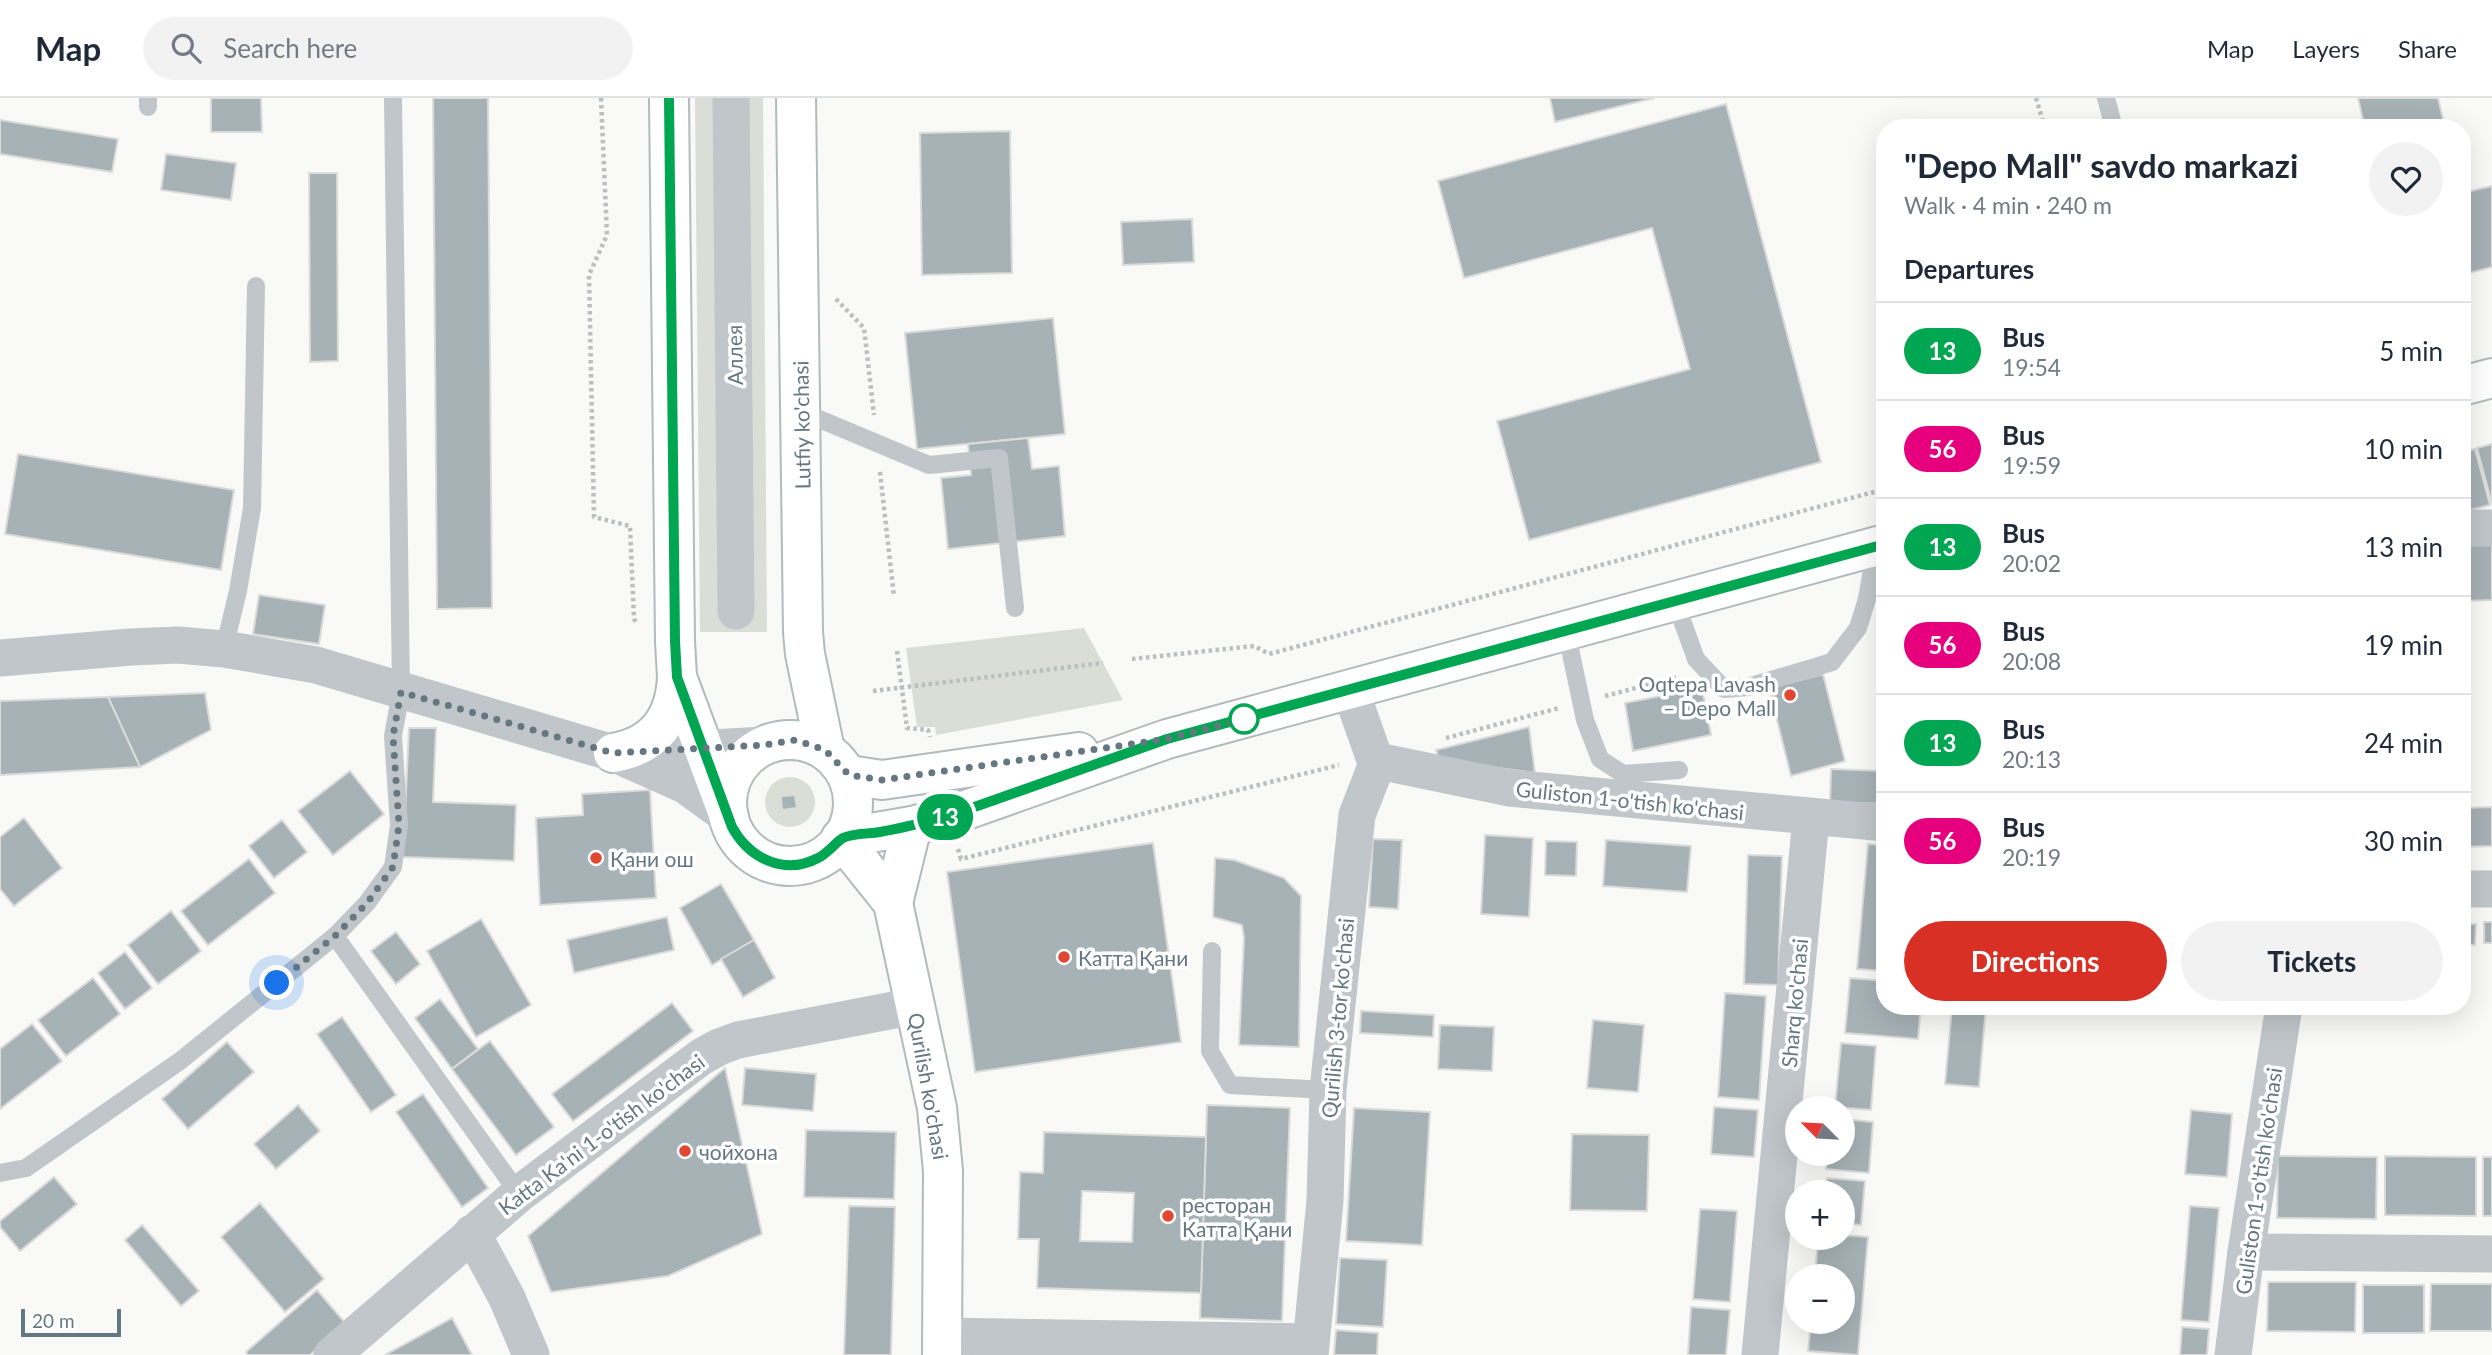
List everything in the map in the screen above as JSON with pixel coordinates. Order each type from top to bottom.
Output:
[{"type":"main road","points":[[613,753],[639,745],[660,728],[673,705],[677,677],[669,98]]},
{"type":"main road","name":"Lutfiy ko'chasi","points":[[796,98],[804,643],[837,763]]},
{"type":"main road","points":[[2471,384],[2492,378]]},
{"type":"main road","points":[[841,838],[912,826],[949,816],[1167,739],[1876,546]]},
{"type":"main road","points":[[677,677],[732,827],[744,845],[761,859],[780,865],[810,862],[827,853],[841,838],[852,811],[853,796],[837,763]]},
{"type":"main road","points":[[729,817],[728,795],[734,775],[747,757],[764,745],[795,740],[837,763],[882,780],[1167,739]]},
{"type":"main road","name":"Qurilish ko'chasi","points":[[892,903],[912,826]]},
{"type":"main road","name":"Qurilish ko'chasi","points":[[841,838],[892,903],[937,1108],[943,1171],[943,1346]]},
{"type":"street","name":"Аллея","points":[[731,98],[736,611]]},
{"type":"street","points":[[2471,528],[2492,528]]},
{"type":"street","points":[[0,658],[178,645],[224,649],[316,665],[613,753],[685,785],[729,817]]},
{"type":"street","points":[[1350,690],[1374,757],[1378,761]]},
{"type":"street","points":[[613,753],[764,745]]},
{"type":"street","name":"Guliston 1-o'tish ko'chasi","points":[[1378,761],[1510,788],[1876,822]]},
{"type":"street","name":"Qurilish 3-tor ko'chasi","points":[[1310,1348],[1325,1201],[1328,1090],[1357,815],[1378,761]]},
{"type":"street","name":"Sharq ko'chasi","points":[[1760,1355],[1811,817]]},
{"type":"street","points":[[2471,889],[2492,889]]},
{"type":"street","name":"Katta Ka'ni 1-o'tish ko'chasi","points":[[332,1355],[519,1194],[665,1082],[719,1046],[915,1006]]},
{"type":"street","name":"Guliston 1-o'tish ko'chasi","points":[[2233,1355],[2283,1015]]},
{"type":"street","points":[[472,1233],[507,1298],[531,1355]]},
{"type":"street","points":[[2246,1252],[2492,1254]]},
{"type":"street","points":[[943,1346],[1310,1348]]},
{"type":"lane","points":[[0,1173],[26,1168],[180,1061],[335,936],[367,903],[393,867],[399,825],[393,736],[401,692],[393,98]]},
{"type":"lane","points":[[2106,98],[2112,119]]},
{"type":"lane","points":[[224,649],[252,508],[256,286]]},
{"type":"lane","points":[[800,411],[929,465],[999,458],[1015,608]]},
{"type":"lane","points":[[1675,601],[1696,659],[1724,689],[1748,687],[1832,662],[1858,628],[1876,562]]},
{"type":"lane","points":[[1566,630],[1585,720],[1600,759],[1623,774],[1679,770]]},
{"type":"lane","points":[[335,936],[519,1194]]},
{"type":"lane","points":[[1212,951],[1210,1051],[1230,1085],[1328,1090]]},
{"type":"path","points":[[601,98],[607,235],[589,275],[594,517],[630,526],[634,619],[642,630]]},
{"type":"path","points":[[2036,98],[2042,119]]},
{"type":"path","points":[[829,293],[864,328],[894,597]]},
{"type":"path","points":[[1132,659],[1254,646],[1269,654],[1876,491]]},
{"type":"path","points":[[897,651],[906,728],[928,730],[930,738]]},
{"type":"path","points":[[873,691],[1103,663]]},
{"type":"shaded area","points":[[695,98],[763,98],[767,632],[700,632]]},
{"type":"shaded area","points":[[1084,628],[1123,700],[936,735],[935,727],[917,727],[906,648]]},
{"type":"shaded area","points":[[790,777],[808,784],[815,802],[808,820],[790,827],[772,820],[765,802],[772,784]]},
{"type":"building","points":[[211,98],[261,98],[262,132],[211,132]]},
{"type":"building","points":[[433,98],[488,98],[492,608],[437,609]]},
{"type":"building","points":[[1550,98],[1654,98],[1555,122]]},
{"type":"building","points":[[2358,98],[2438,98],[2443,119],[2363,119]]},
{"type":"building","points":[[1726,104],[1821,462],[1529,540],[1497,421],[1690,369],[1652,228],[1464,278],[1438,181]]},
{"type":"building","points":[[0,120],[118,139],[112,172],[0,154]]},
{"type":"building","points":[[1010,131],[1012,273],[922,275],[920,133]]},
{"type":"building","points":[[166,154],[236,163],[231,200],[161,190]]},
{"type":"building","points":[[309,173],[337,173],[338,361],[310,362]]},
{"type":"building","points":[[2492,186],[2492,267],[2471,273],[2471,191]]},
{"type":"building","points":[[1192,219],[1194,262],[1123,265],[1121,222]]},
{"type":"building","points":[[1053,318],[1065,434],[917,449],[905,333]]},
{"type":"building","points":[[1028,438],[1032,469],[1059,466],[1065,536],[948,549],[941,478],[971,475],[968,444]]},
{"type":"building","points":[[2492,444],[2492,504],[2477,448]]},
{"type":"building","points":[[2475,449],[2490,505],[2471,510],[2471,450]]},
{"type":"building","points":[[18,454],[234,490],[221,570],[5,534]]},
{"type":"building","points":[[2492,543],[2492,600],[2471,601],[2471,544]]},
{"type":"building","points":[[259,595],[325,605],[319,644],[253,634]]},
{"type":"building","points":[[1823,674],[1845,761],[1791,776],[1769,688]]},
{"type":"building","points":[[1702,688],[1711,735],[1633,751],[1625,703]]},
{"type":"building","points":[[205,693],[211,730],[140,767],[108,697]]},
{"type":"building","points":[[108,697],[140,767],[0,775],[0,701]]},
{"type":"building","points":[[1529,727],[1535,773],[1439,760],[1436,750]]},
{"type":"building","points":[[409,728],[436,728],[433,802],[516,805],[514,861],[403,857]]},
{"type":"building","points":[[1831,769],[1876,771],[1876,804],[1830,802]]},
{"type":"building","points":[[350,771],[384,814],[333,855],[298,811]]},
{"type":"building","name":"Қани ош","points":[[650,790],[656,898],[540,905],[536,818],[583,815],[582,794]]},
{"type":"building","points":[[795,795],[797,808],[782,810],[781,796]]},
{"type":"building","points":[[2492,807],[2492,846],[2471,847],[2471,808]]},
{"type":"building","points":[[24,818],[62,868],[14,906],[0,889],[0,837]]},
{"type":"building","points":[[282,820],[307,852],[274,878],[249,846]]},
{"type":"building","points":[[1485,835],[1533,838],[1529,917],[1481,914]]},
{"type":"building","points":[[1373,839],[1402,840],[1398,909],[1369,907]]},
{"type":"building","points":[[1606,840],[1691,846],[1687,892],[1603,886]]},
{"type":"building","points":[[1546,841],[1577,842],[1576,876],[1545,875]]},
{"type":"building","name":"Катта Қани","points":[[1153,843],[1181,1042],[975,1072],[947,872]]},
{"type":"building","points":[[1868,844],[1876,844],[1876,970],[1857,969]]},
{"type":"building","points":[[1748,855],[1782,856],[1778,985],[1744,984]]},
{"type":"building","points":[[1215,858],[1234,860],[1284,878],[1301,896],[1299,1047],[1239,1045],[1244,938],[1242,925],[1213,917]]},
{"type":"building","points":[[249,859],[275,893],[208,945],[181,911]]},
{"type":"building","points":[[721,884],[754,940],[712,965],[680,908]]},
{"type":"building","points":[[171,911],[201,951],[158,984],[128,945]]},
{"type":"building","points":[[667,917],[674,950],[574,973],[567,940]]},
{"type":"building","points":[[481,919],[531,1005],[476,1037],[427,951]]},
{"type":"building","points":[[2484,922],[2492,922],[2492,943],[2484,943]]},
{"type":"building","points":[[2471,924],[2476,924],[2475,945],[2471,945]]},
{"type":"building","points":[[396,932],[420,964],[396,984],[371,951]]},
{"type":"building","points":[[754,940],[775,978],[743,997],[721,959]]},
{"type":"building","points":[[125,952],[152,988],[125,1009],[98,973]]},
{"type":"building","points":[[93,978],[120,1014],[66,1056],[38,1020]]},
{"type":"building","points":[[1850,978],[1876,980],[1876,1015],[1920,1015],[1918,1039],[1845,1033]]},
{"type":"building","points":[[1725,993],[1766,996],[1759,1100],[1718,1097]]},
{"type":"building","points":[[440,999],[478,1049],[452,1069],[415,1018]]},
{"type":"building","points":[[672,1003],[693,1031],[573,1121],[552,1094]]},
{"type":"building","points":[[1361,1011],[1434,1015],[1433,1037],[1360,1033]]},
{"type":"building","points":[[1951,1015],[1985,1015],[1979,1087],[1945,1084]]},
{"type":"building","points":[[342,1017],[396,1095],[371,1112],[317,1034]]},
{"type":"building","points":[[1593,1020],[1644,1025],[1638,1092],[1587,1088]]},
{"type":"building","points":[[32,1024],[62,1061],[0,1109],[0,1049]]},
{"type":"building","points":[[1440,1025],[1494,1027],[1492,1071],[1438,1069]]},
{"type":"building","points":[[490,1041],[554,1127],[516,1155],[452,1069]]},
{"type":"building","points":[[227,1042],[254,1072],[188,1129],[162,1099]]},
{"type":"building","points":[[1841,1043],[1876,1046],[1871,1110],[1855,1109],[1855,1096],[1836,1096]]},
{"type":"building","name":"чойхона","points":[[725,1068],[762,1234],[668,1276],[551,1292],[528,1236]]},
{"type":"building","points":[[745,1068],[816,1074],[813,1111],[742,1105]]},
{"type":"building","points":[[423,1094],[488,1188],[462,1207],[396,1112]]},
{"type":"building","points":[[298,1105],[320,1131],[276,1169],[254,1144]]},
{"type":"building","points":[[1207,1105],[1290,1108],[1282,1321],[1200,1318]]},
{"type":"building","points":[[1714,1107],[1758,1110],[1754,1157],[1711,1154]]},
{"type":"building","points":[[1354,1108],[1430,1112],[1422,1245],[1346,1241]]},
{"type":"building","points":[[2191,1110],[2232,1114],[2227,1177],[2185,1174]]},
{"type":"building","points":[[1855,1120],[1873,1122],[1869,1173],[1826,1169],[1826,1166],[1855,1166]]},
{"type":"building","points":[[806,1130],[896,1132],[894,1199],[804,1197]]},
{"type":"building","name":"ресторан Катта Қани","points":[[1044,1132],[1206,1137],[1201,1293],[1037,1288],[1039,1239],[1018,1239],[1020,1172],[1043,1173]],"holes":[[[1082,1191],[1134,1193],[1132,1242],[1080,1241]]]},
{"type":"building","points":[[1572,1134],[1649,1135],[1647,1211],[1570,1210]]},
{"type":"building","points":[[2278,1156],[2377,1157],[2376,1219],[2277,1218]]},
{"type":"building","points":[[2385,1156],[2476,1157],[2476,1216],[2385,1215]]},
{"type":"building","points":[[2483,1157],[2492,1157],[2492,1216],[2483,1216]]},
{"type":"building","points":[[54,1177],[77,1204],[20,1251],[0,1227],[0,1221]]},
{"type":"building","points":[[1855,1180],[1865,1181],[1861,1225],[1855,1224]]},
{"type":"building","points":[[260,1203],[324,1279],[285,1312],[221,1237]]},
{"type":"building","points":[[849,1206],[895,1207],[891,1355],[844,1355]]},
{"type":"building","points":[[2190,1206],[2219,1208],[2209,1322],[2181,1320]]},
{"type":"building","points":[[1700,1209],[1737,1211],[1730,1302],[1693,1299]]},
{"type":"building","points":[[142,1225],[199,1291],[181,1306],[125,1240]]},
{"type":"building","points":[[1855,1236],[1868,1237],[1858,1355],[1808,1351],[1810,1334],[1855,1334],[1855,1264],[1816,1264],[1817,1250],[1855,1250]]},
{"type":"building","points":[[1340,1258],[1387,1260],[1383,1327],[1336,1324]]},
{"type":"building","points":[[2268,1282],[2356,1282],[2355,1332],[2267,1331]]},
{"type":"building","points":[[2431,1284],[2492,1284],[2492,1331],[2430,1331]]},
{"type":"building","points":[[2363,1285],[2424,1285],[2424,1333],[2363,1333]]},
{"type":"building","points":[[317,1290],[346,1324],[310,1355],[248,1355],[246,1352]]},
{"type":"building","points":[[1691,1307],[1730,1310],[1726,1355],[1688,1355]]},
{"type":"building","points":[[452,1318],[472,1355],[385,1355]]},
{"type":"building","points":[[2182,1327],[2209,1329],[2207,1355],[2180,1355]]},
{"type":"building","points":[[1336,1330],[1378,1333],[1377,1355],[1334,1355]]},
{"type":"bus line","name":"13","points":[[669,98],[677,677],[732,827],[744,845],[761,859],[780,865],[800,865],[827,853],[841,838],[912,826],[949,816],[1167,739],[1876,546]]},
{"type":"place","name":"Oqtepa Lavash – Depo Mall","points":[[1790,695]]},
{"type":"place","name":"Қани ош","points":[[596,858]]},
{"type":"place","name":"Катта Қани","points":[[1064,957]]},
{"type":"place","name":"чойхона","points":[[685,1151]]},
{"type":"place","name":"ресторан Катта Қани","points":[[1168,1216]]},
{"type":"route","points":[[277,983],[335,936],[367,903],[393,867],[399,825],[393,736],[401,692],[613,753],[764,745],[785,740],[806,742],[825,750],[849,775],[882,780],[1167,739],[1244,719]]}]
